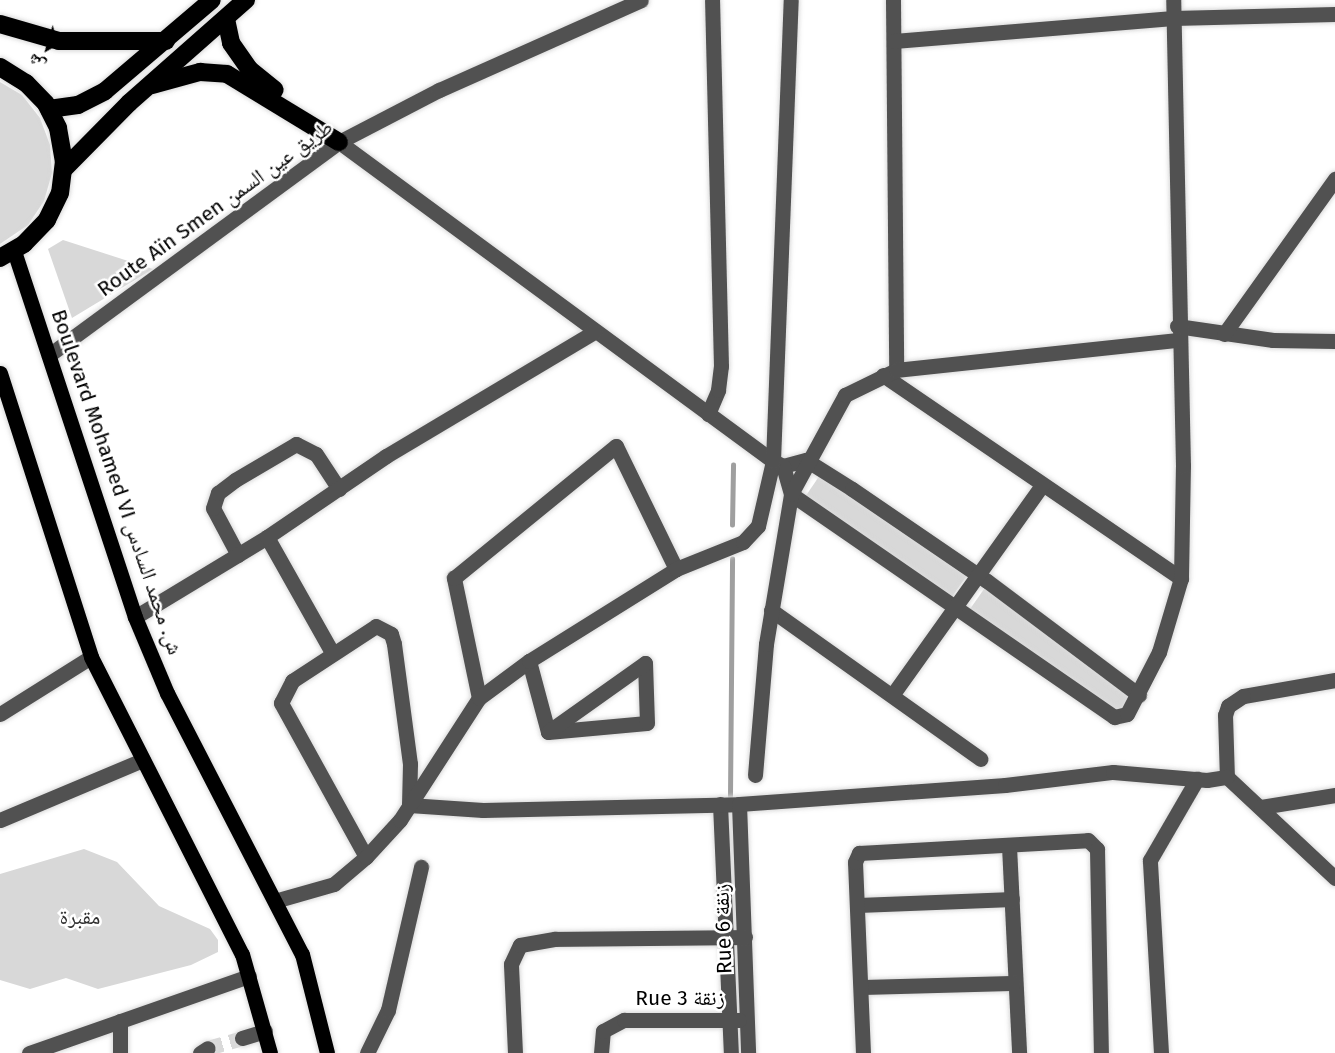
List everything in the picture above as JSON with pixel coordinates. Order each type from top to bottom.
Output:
[{"type":"highway","points":[[49,109],[92,99],[212,0]]},
{"type":"highway","points":[[64,170],[147,87],[246,0]]},
{"type":"highway","points":[[226,19],[231,43],[249,69],[339,142]]},
{"type":"highway","points":[[0,24],[58,41],[166,40]]},
{"type":"highway","points":[[0,67],[26,83],[49,109],[62,140],[64,170],[49,216],[7,254]]},
{"type":"highway","points":[[147,87],[200,72],[227,74],[339,142]]},
{"type":"main road","name":"Boulevard Mohamed VI ش. محمد السادس","points":[[7,254],[49,355],[135,617],[167,693],[278,900],[302,954],[327,1053]]},
{"type":"main road","points":[[0,373],[4,401],[91,657],[249,976],[270,1053]]},
{"type":"street","name":"Route Aïn Smen طريق عين السمن","points":[[49,355],[339,142],[439,90],[641,0]]},
{"type":"street","points":[[708,414],[718,390],[721,366],[712,0]]},
{"type":"street","points":[[278,900],[334,884],[366,857],[409,805],[479,698],[529,661],[676,569],[736,545],[753,533],[761,519],[778,464],[791,0]]},
{"type":"street","points":[[889,372],[893,0]]},
{"type":"street","points":[[339,142],[594,332],[778,464],[791,494],[956,604],[1113,717],[1123,717],[1139,695],[1167,630],[1181,578],[1183,466],[1177,333],[1173,0]]},
{"type":"street","points":[[894,41],[1173,18],[1335,14]]},
{"type":"street","points":[[1224,334],[1335,179]]},
{"type":"street","points":[[135,617],[594,332]]},
{"type":"street","points":[[755,775],[771,610],[791,494],[806,460],[840,400],[889,372],[1177,333],[1335,341]]},
{"type":"street","points":[[889,372],[1042,485],[1181,578]]},
{"type":"street","points":[[238,555],[213,508],[218,493],[235,480],[296,444],[316,454],[339,489]]},
{"type":"street","points":[[479,698],[454,578],[616,446],[676,569]]},
{"type":"street","points":[[778,464],[806,460],[977,574],[1139,695]]},
{"type":"street","points":[[893,694],[1042,485]]},
{"type":"street","points":[[267,537],[333,654]]},
{"type":"street","points":[[771,610],[893,694],[981,759]]},
{"type":"street","points":[[366,857],[281,703],[292,681],[376,626],[391,634],[410,764],[409,805]]},
{"type":"street","points":[[0,714],[91,657]]},
{"type":"street","points":[[529,661],[548,732]]},
{"type":"street","points":[[645,663],[647,723],[548,732],[596,698],[645,663]]},
{"type":"street","points":[[1227,777],[1225,715],[1233,700],[1335,680]]},
{"type":"street","points":[[0,820],[144,760]]},
{"type":"street","points":[[409,805],[483,810],[739,804],[1005,785],[1113,772],[1197,779],[1227,777],[1335,878]]},
{"type":"street","points":[[1161,1053],[1150,860],[1197,779]]},
{"type":"street","points":[[1261,807],[1335,795]]},
{"type":"street","name":"Rue 6 زنقة","points":[[720,804],[731,1053]]},
{"type":"street","name":"Rue 6 زنقة","points":[[739,804],[748,1053]]},
{"type":"street","points":[[863,1053],[859,905],[855,862],[865,851],[1009,846],[1088,840],[1095,844],[1101,1053]]},
{"type":"street","points":[[1009,846],[1019,1053]]},
{"type":"street","points":[[367,1053],[388,1010],[421,867]]},
{"type":"street","points":[[859,905],[1012,899]]},
{"type":"street","points":[[515,1053],[511,964],[520,945],[555,939],[745,937]]},
{"type":"street","points":[[29,1053],[249,976]]},
{"type":"street","points":[[861,987],[1014,983]]},
{"type":"street","name":"Rue 3 زنقة","points":[[601,1053],[603,1031],[624,1020],[748,1020]]},
{"type":"street","points":[[120,1021],[120,1053]]},
{"type":"street","points":[[242,1038],[265,1031]]},
{"type":"green space","points":[[0,82],[22,95],[40,118],[50,145],[52,173],[44,201],[28,225],[0,244]]},
{"type":"green space","points":[[63,240],[153,269],[72,318],[48,249]]},
{"type":"green space","points":[[820,475],[971,570],[951,598],[805,497]]},
{"type":"green space","points":[[989,582],[1134,695],[1120,715],[970,609]]},
{"type":"green space","name":"مقبرة","points":[[84,849],[117,862],[159,906],[210,929],[218,940],[218,952],[191,965],[98,989],[66,978],[30,989],[0,980],[0,874]]},
{"type":"waterway","points":[[732,525],[733,465]]},
{"type":"waterway","points":[[730,796],[732,559]]},
{"type":"tunnel","points":[[208,1048],[242,1038]]}]
